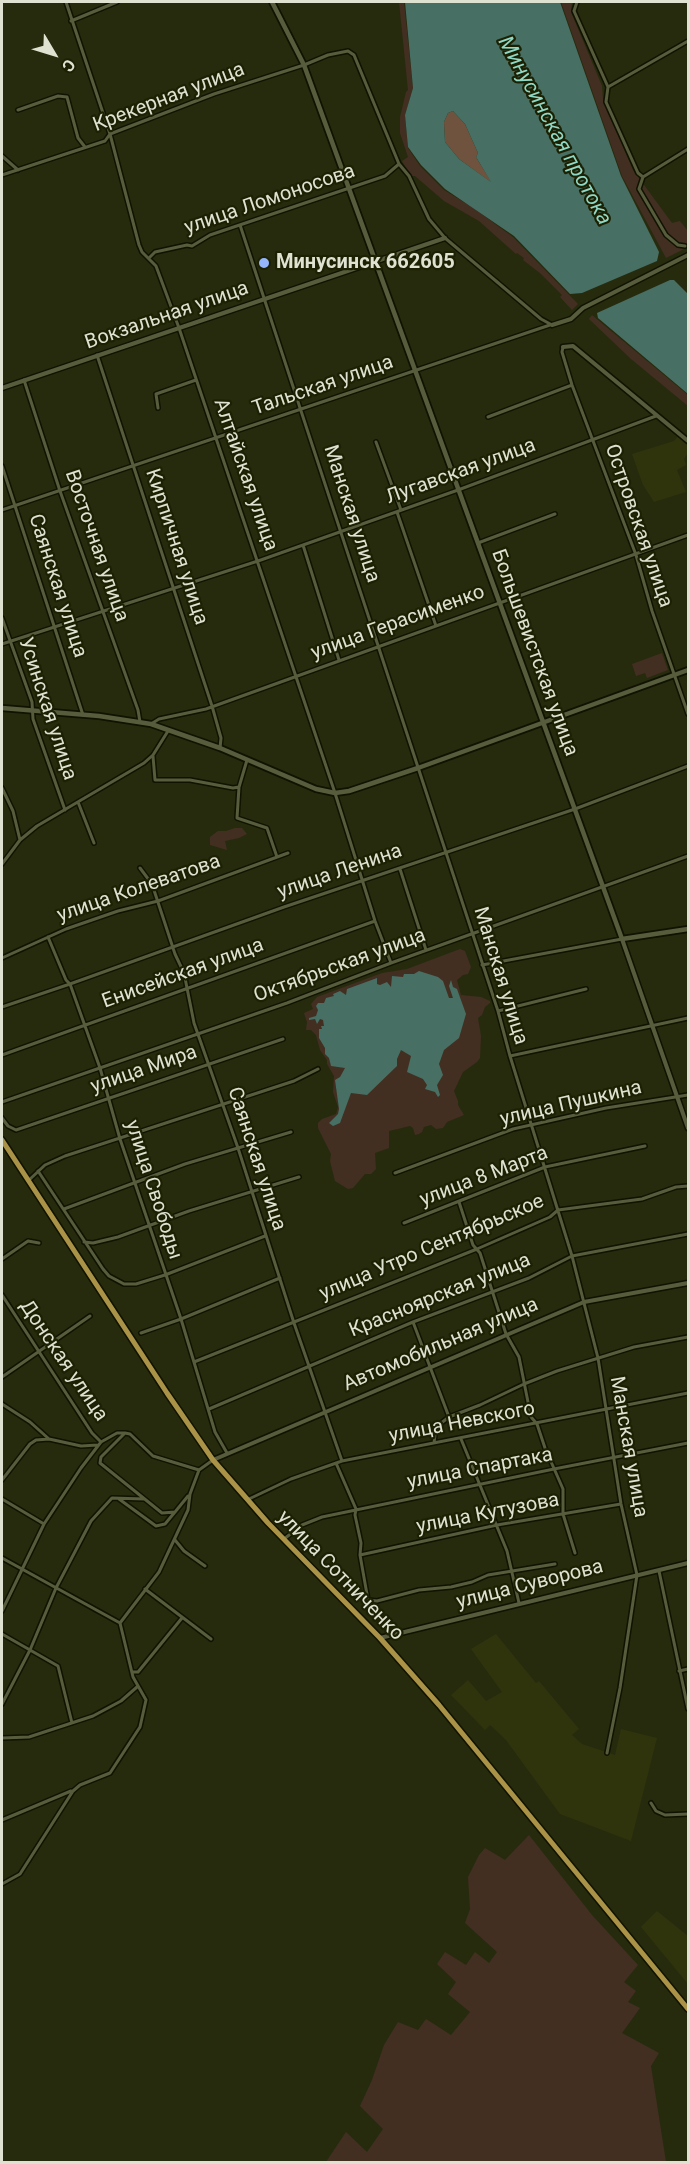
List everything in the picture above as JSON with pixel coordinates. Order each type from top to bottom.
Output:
[{"type":"main road","name":"Большевистская улица","points":[[272,2],[304,65],[622,939]]},
{"type":"main road","points":[[2,708],[151,724],[220,748],[316,789],[335,794],[418,768],[688,670]]},
{"type":"main road","points":[[622,939],[688,929]]},
{"type":"main road","name":"улица Сотниченко","points":[[2,1140],[166,1393],[213,1460],[247,1501],[380,1638],[480,1754],[688,2009]]},
{"type":"street","name":"Алтайская улица","points":[[66,2],[110,134],[135,233],[142,252],[156,266],[179,328],[258,561],[375,921],[391,963]]},
{"type":"street","points":[[71,21],[117,2]]},
{"type":"street","points":[[577,2],[574,11],[608,87],[606,102],[638,173],[643,177]]},
{"type":"street","points":[[608,87],[688,40]]},
{"type":"street","name":"Крекерная улица","points":[[2,175],[105,141],[110,134],[214,94],[328,55],[348,51],[354,55],[399,164]]},
{"type":"street","points":[[18,110],[58,96],[67,97],[78,138],[85,147]]},
{"type":"street","points":[[686,246],[678,245],[666,235],[639,189],[643,177],[688,149]]},
{"type":"street","points":[[2,156],[18,170]]},
{"type":"street","points":[[399,164],[410,176],[429,219],[445,238],[541,319],[552,325],[571,319],[583,308],[688,255]]},
{"type":"street","name":"улица Ломоносова","points":[[149,259],[155,252],[192,246],[210,235],[385,176],[399,164]]},
{"type":"street","name":"Манская улица","points":[[240,225],[498,1011],[572,1256],[598,1358],[621,1504],[637,1575],[620,1688],[607,1753]]},
{"type":"street","name":"Вокзальная улица","points":[[2,388],[445,238]]},
{"type":"street","points":[[540,328],[541,319]]},
{"type":"street","name":"Тальская улица","points":[[2,510],[552,325]]},
{"type":"street","points":[[563,347],[573,346],[688,441]]},
{"type":"street","name":"Островская улица","points":[[563,347],[562,352],[572,385],[636,555],[652,611],[688,714]]},
{"type":"street","name":"Кирпичная улица","points":[[98,355],[212,706],[221,738],[220,748]]},
{"type":"street","name":"Восточная улица","points":[[24,380],[60,491],[138,710],[140,722]]},
{"type":"street","points":[[158,408],[156,394],[196,380]]},
{"type":"street","points":[[488,417],[572,385]]},
{"type":"street","name":"Лугавская улица","points":[[2,644],[258,561],[656,416]]},
{"type":"street","points":[[376,442],[436,626]]},
{"type":"street","name":"Саянская улица","points":[[2,466],[83,715]]},
{"type":"street","points":[[478,543],[555,514]]},
{"type":"street","name":"улица Герасименко","points":[[151,724],[159,719],[184,715],[212,706],[688,535]]},
{"type":"street","points":[[303,544],[339,660]]},
{"type":"street","name":"Усинская улица","points":[[2,618],[32,702],[33,719],[64,810]]},
{"type":"street","points":[[2,864],[20,840],[38,826],[125,776],[153,755],[168,729]]},
{"type":"street","points":[[153,755],[155,780],[190,780],[233,788],[239,787]]},
{"type":"street","points":[[247,760],[239,787],[237,818],[267,828],[277,857]]},
{"type":"street","name":"улица Ленина","points":[[2,1007],[284,907],[575,809],[688,766]]},
{"type":"street","points":[[2,788],[13,811],[20,840]]},
{"type":"street","points":[[78,802],[94,843]]},
{"type":"street","name":"улица Колеватова","points":[[2,958],[48,937],[118,911],[158,901],[288,853]]},
{"type":"street","name":"Октябрьская улица","points":[[2,1102],[287,1003],[426,950],[688,856]]},
{"type":"street","name":"Саянская улица","points":[[140,868],[152,884],[189,988],[194,1023],[342,1461]]},
{"type":"street","points":[[400,868],[426,950]]},
{"type":"street","name":"Енисейская улица","points":[[2,1055],[375,921]]},
{"type":"street","name":"улица Свободы","points":[[48,937],[66,980],[70,984],[100,1068],[134,1184],[181,1319],[215,1432],[227,1453]]},
{"type":"street","points":[[482,965],[622,939]]},
{"type":"street","name":"Большевистская улица","points":[[622,939],[688,1128]]},
{"type":"street","points":[[498,1011],[586,989]]},
{"type":"street","points":[[510,1056],[688,1018]]},
{"type":"street","name":"улица Мира","points":[[2,1118],[8,1126],[16,1130],[283,1039]]},
{"type":"street","points":[[28,1181],[45,1165],[64,1156],[294,1081],[318,1069]]},
{"type":"street","name":"улица Пушкина","points":[[395,1173],[513,1129],[606,1108],[688,1095]]},
{"type":"street","points":[[64,1209],[186,1164],[291,1132]]},
{"type":"street","name":"улица 8 Марта","points":[[404,1223],[545,1167],[645,1146]]},
{"type":"street","points":[[38,1171],[103,1269],[116,1281],[124,1284],[136,1284],[165,1275],[266,1236]]},
{"type":"street","points":[[84,1242],[93,1243],[149,1227],[189,1211],[299,1177]]},
{"type":"street","name":"улица Утро Сентябрьское","points":[[194,1362],[477,1250],[550,1217],[558,1210],[642,1199],[676,1187],[688,1186]]},
{"type":"street","points":[[459,1202],[473,1245],[480,1253],[506,1334],[519,1357],[531,1417],[537,1424],[544,1448],[563,1489],[563,1514],[575,1554]]},
{"type":"street","name":"Красноярская улица","points":[[209,1409],[413,1322],[529,1278],[572,1256],[688,1234]]},
{"type":"street","points":[[2,1259],[28,1241],[39,1243]]},
{"type":"street","points":[[141,1333],[280,1278]]},
{"type":"street","name":"Автомобильная улица","points":[[213,1460],[325,1410],[584,1302],[688,1283]]},
{"type":"street","name":"Донская улица","points":[[2,1295],[99,1443]]},
{"type":"street","points":[[2,1377],[90,1316]]},
{"type":"street","points":[[413,1322],[428,1367],[449,1417]]},
{"type":"street","points":[[434,1443],[436,1427],[449,1417],[480,1406],[524,1384],[634,1347],[688,1337]]},
{"type":"street","name":"улица Невского","points":[[247,1501],[291,1479],[342,1461],[461,1440],[688,1393]]},
{"type":"street","points":[[2,1404],[30,1422],[49,1439]]},
{"type":"street","points":[[2,1480],[30,1444],[36,1440],[49,1439],[81,1446],[99,1443],[117,1433],[129,1434],[153,1456],[199,1470]]},
{"type":"street","points":[[125,1433],[101,1457],[100,1463],[162,1513],[175,1512]]},
{"type":"street","points":[[461,1440],[507,1551],[519,1603]]},
{"type":"street","points":[[2,1611],[44,1524],[99,1443]]},
{"type":"street","name":"улица Спартака","points":[[284,1539],[302,1525],[356,1509],[688,1443]]},
{"type":"street","points":[[120,1623],[159,1572],[188,1510],[190,1494],[199,1470],[213,1460]]},
{"type":"street","points":[[336,1463],[356,1509],[355,1515],[361,1543],[360,1555],[368,1600],[397,1597],[419,1590],[451,1587],[488,1575],[555,1564]]},
{"type":"street","points":[[117,1498],[156,1526],[165,1524],[190,1494]]},
{"type":"street","points":[[2,1704],[30,1650],[56,1588],[91,1521],[112,1498],[144,1500]]},
{"type":"street","points":[[2,1499],[44,1524]]},
{"type":"street","name":"улица Кутузова","points":[[360,1555],[497,1525],[621,1504]]},
{"type":"street","points":[[174,1540],[184,1551],[205,1566]]},
{"type":"street","points":[[2,1558],[120,1623],[137,1687],[146,1700],[140,1727],[110,1773],[80,1785],[73,1791],[20,1874],[2,1884]]},
{"type":"street","name":"улица Суворова","points":[[380,1638],[688,1563]]},
{"type":"street","points":[[659,1571],[688,1708]]},
{"type":"street","points":[[145,1589],[211,1639]]},
{"type":"street","points":[[132,1671],[138,1672],[182,1618]]},
{"type":"street","points":[[2,1634],[58,1666],[72,1723]]},
{"type":"street","points":[[679,1671],[688,1669]]},
{"type":"street","points":[[2,1738],[29,1737],[93,1716],[121,1701],[137,1687]]},
{"type":"street","points":[[2,1820],[73,1791]]},
{"type":"street","points":[[651,1803],[656,1811],[666,1815],[688,1814]]},
{"type":"shaded area","points":[[399,2],[404,2],[413,88],[405,115],[408,148],[420,166],[444,190],[513,237],[578,304],[572,310],[560,297],[562,295],[523,260],[524,258],[516,254],[479,221],[444,201],[415,176],[411,176],[402,161],[408,157],[400,133],[400,117],[408,90]]},
{"type":"shaded area","points":[[561,2],[572,2],[571,12],[602,86],[603,99],[633,170],[672,223],[680,221],[688,231],[688,247],[666,258],[622,176]]},
{"type":"shaded area","points":[[453,111],[465,124],[478,153],[476,157],[492,183],[459,159],[445,142],[444,122],[448,113]]},
{"type":"shaded area","points":[[592,315],[688,395],[688,406],[631,359],[589,319]]},
{"type":"shaded area","points":[[678,436],[688,443],[688,453],[684,459],[686,465],[677,470],[686,492],[654,502],[643,485],[632,454],[674,441]]},
{"type":"shaded area","points":[[662,653],[668,670],[647,678],[645,673],[636,676],[632,664]]},
{"type":"shaded area","points":[[242,828],[247,834],[225,841],[227,850],[210,845],[210,837],[218,831]]},
{"type":"shaded area","points":[[460,949],[465,951],[471,967],[468,974],[457,980],[461,995],[481,997],[490,1001],[478,1018],[481,1036],[480,1058],[463,1072],[454,1091],[464,1115],[447,1122],[443,1128],[436,1129],[431,1125],[424,1127],[422,1132],[415,1135],[410,1126],[389,1131],[389,1148],[375,1153],[376,1169],[371,1174],[365,1174],[353,1188],[348,1189],[335,1181],[330,1161],[331,1154],[318,1128],[318,1123],[336,1114],[338,1107],[333,1092],[334,1076],[320,1050],[316,1035],[311,1030],[306,1030],[307,1022],[304,1013],[313,1009],[311,1004],[317,997],[382,973],[407,969]]},
{"type":"shaded area","points":[[496,1634],[536,1683],[539,1681],[579,1729],[572,1735],[582,1744],[615,1755],[621,1729],[657,1738],[631,1841],[560,1814],[506,1740],[490,1725],[485,1730],[451,1695],[468,1680],[486,1701],[502,1692],[471,1649]]},
{"type":"shaded area","points":[[529,1835],[592,1915],[638,1965],[624,1982],[636,1991],[628,2002],[640,2008],[622,2033],[659,2053],[651,2066],[666,2162],[326,2162],[346,2132],[367,2152],[383,2129],[360,2106],[384,2045],[398,2022],[418,2030],[426,2019],[451,2035],[470,2012],[448,1994],[456,1982],[437,1964],[445,1952],[466,1965],[475,1952],[489,1963],[497,1952],[465,1923],[470,1909],[468,1877],[485,1848],[505,1860]]},
{"type":"shaded area","points":[[657,1911],[688,1936],[688,1984],[641,1927]]},
{"type":"water","name":"Минусинская протока","points":[[405,2],[560,2],[621,176],[659,252],[657,261],[582,293],[570,294],[514,236],[445,189],[421,165],[408,147],[405,115],[413,88]],"holes":[[[453,111],[465,124],[478,153],[476,157],[491,182],[459,159],[445,142],[444,122],[448,113]]]},
{"type":"water","points":[[674,280],[688,294],[688,394],[598,318],[597,313]]},
{"type":"water","points":[[419,971],[438,977],[443,981],[449,998],[453,998],[449,986],[451,980],[453,987],[457,989],[466,1014],[459,1038],[444,1050],[439,1064],[443,1075],[437,1085],[440,1095],[438,1097],[435,1092],[425,1089],[427,1085],[423,1079],[407,1072],[411,1056],[401,1050],[397,1066],[367,1095],[351,1093],[340,1123],[333,1126],[329,1123],[338,1114],[339,1109],[335,1080],[340,1077],[345,1068],[331,1066],[325,1054],[325,1048],[319,1038],[319,1029],[324,1026],[323,1020],[320,1019],[317,1024],[315,1019],[309,1020],[309,1018],[316,1016],[318,1003],[324,1003],[326,998],[340,991],[346,995],[347,989],[377,978],[377,984],[387,982],[391,987],[392,976],[403,977],[404,974],[414,974]]},
{"type":"place","name":"Минусинск 662605","points":[[264,263]]}]
